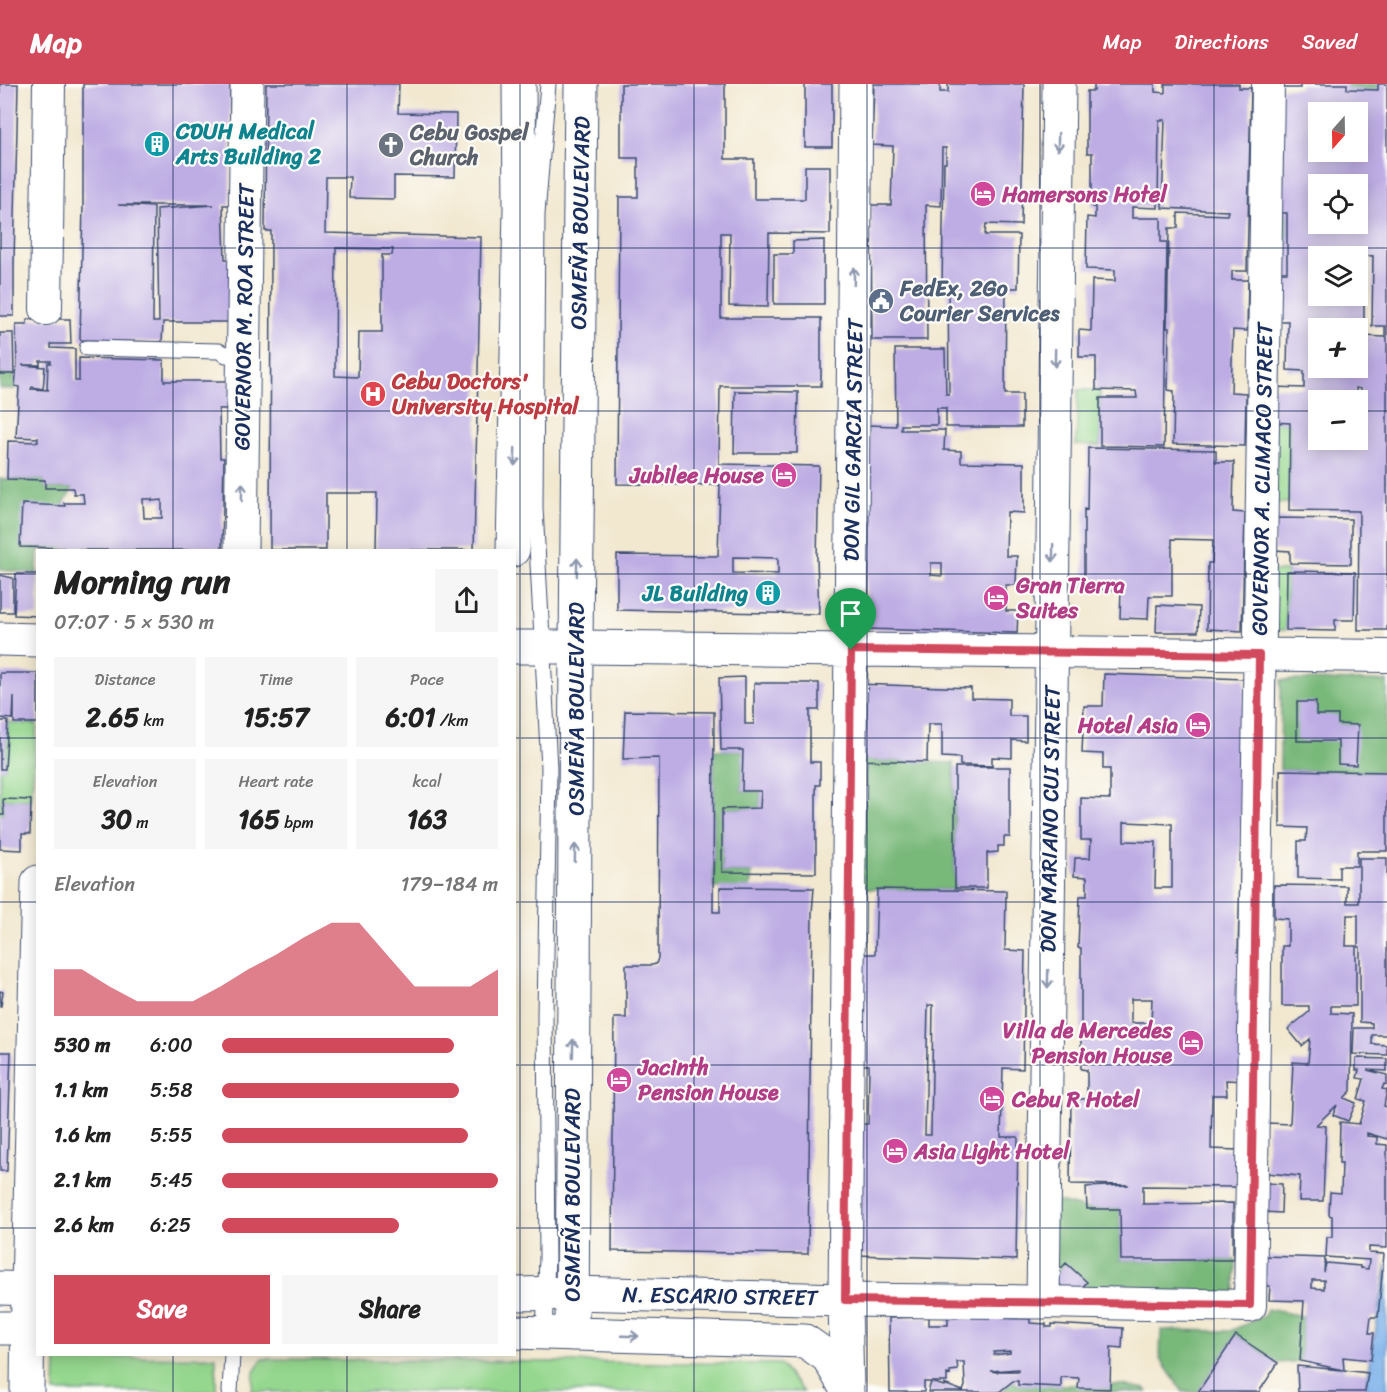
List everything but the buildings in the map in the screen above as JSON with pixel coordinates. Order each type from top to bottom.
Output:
[{"type":"street","points":[[46,309],[49,84]]},
{"type":"street","name":"GOVERNOR M. ROA STREET","points":[[241,549],[235,350],[247,84]]},
{"type":"street","name":"OSMEÑA BOULEVARD","points":[[544,1333],[559,1293],[576,646],[581,84]]},
{"type":"street","name":"DON GIL GARCIA STREET","points":[[847,1391],[845,1300],[856,84]]},
{"type":"street","name":"DON MARIANO CUI STREET","points":[[1043,1302],[1059,84]]},
{"type":"street","name":"GOVERNOR A. CLIMACO STREET","points":[[1250,1305],[1268,84]]},
{"type":"street","points":[[513,549],[520,207],[540,85]]},
{"type":"street","points":[[0,639],[36,640]]},
{"type":"street","points":[[529,647],[1387,656]]},
{"type":"street","points":[[27,1392],[22,1328],[22,1289],[36,933]]},
{"type":"street","name":"N. ESCARIO STREET","points":[[516,1294],[1250,1305]]},
{"type":"street","name":"N. ESCARIO STREET","points":[[544,1333],[804,1341],[828,1357],[847,1391]]},
{"type":"lane","points":[[540,85],[536,508],[529,647],[549,768],[545,1016],[559,1293]]},
{"type":"lane","points":[[87,348],[235,350]]},
{"type":"lane","points":[[230,1392],[232,1356]]},
{"type":"green space","points":[[1347,84],[1378,84],[1378,90],[1347,89]]},
{"type":"green space","points":[[1287,213],[1287,272],[1279,272],[1274,214]]},
{"type":"green space","points":[[0,374],[14,374],[15,389],[0,389]]},
{"type":"green space","points":[[1078,390],[1100,390],[1100,446],[1076,445]]},
{"type":"green space","points":[[1271,422],[1290,423],[1289,503],[1269,503]]},
{"type":"green space","points":[[0,479],[45,480],[45,488],[73,488],[64,503],[64,549],[36,549],[36,573],[0,570]]},
{"type":"green space","points":[[1268,571],[1287,571],[1286,630],[1267,630]]},
{"type":"green space","points":[[1281,680],[1387,681],[1387,772],[1280,770]]},
{"type":"green space","points":[[8,721],[36,724],[31,800],[3,799],[4,815],[0,815],[0,769],[5,769]]},
{"type":"green space","points":[[714,750],[743,750],[742,791],[761,791],[760,808],[722,809],[722,872],[752,873],[750,888],[714,888]]},
{"type":"green space","points":[[855,760],[954,763],[955,890],[853,889]]},
{"type":"green space","points":[[1053,1200],[1086,1209],[1120,1209],[1121,1260],[1236,1260],[1234,1302],[1054,1292]]},
{"type":"green space","points":[[1267,1309],[1303,1316],[1300,1361],[1278,1363],[1236,1335],[1198,1392],[1183,1392],[1160,1359],[1161,1330],[1230,1331],[1264,1316]]},
{"type":"green space","points":[[216,1357],[216,1392],[55,1392],[56,1358]]},
{"type":"green space","points":[[262,1359],[780,1364],[803,1392],[252,1392],[254,1372]]},
{"type":"green space","points":[[1013,1381],[1018,1385],[1121,1385],[1146,1389],[1148,1392],[1002,1392]]},
{"type":"water","points":[[1387,1264],[1387,1392],[1365,1392]]},
{"type":"place","name":"CDUH Medical Arts Building 2","points":[[157,144]]},
{"type":"place","name":"Cebu Gospel Church","points":[[391,145]]},
{"type":"place","name":"Hamersons Hotel","points":[[983,194]]},
{"type":"place","name":"FedEx, 2Go Courier Services","points":[[881,301]]},
{"type":"place","name":"Cebu Doctors' University Hospital","points":[[373,394]]},
{"type":"place","name":"Jubilee House","points":[[784,475]]},
{"type":"place","name":"JL Building","points":[[768,593]]},
{"type":"place","name":"Gran Tierra Suites","points":[[996,598]]},
{"type":"place","name":"Hotel Asia","points":[[1198,725]]},
{"type":"place","name":"Villa de Mercedes Pension House","points":[[1191,1043]]},
{"type":"place","name":"Jacinth Pension House","points":[[619,1080]]},
{"type":"place","name":"Cebu R Hotel","points":[[992,1099]]},
{"type":"place","name":"Asia Light Hotel","points":[[895,1151]]},
{"type":"route","points":[[851,650],[1259,655],[1250,1305],[845,1300],[851,650]]}]
